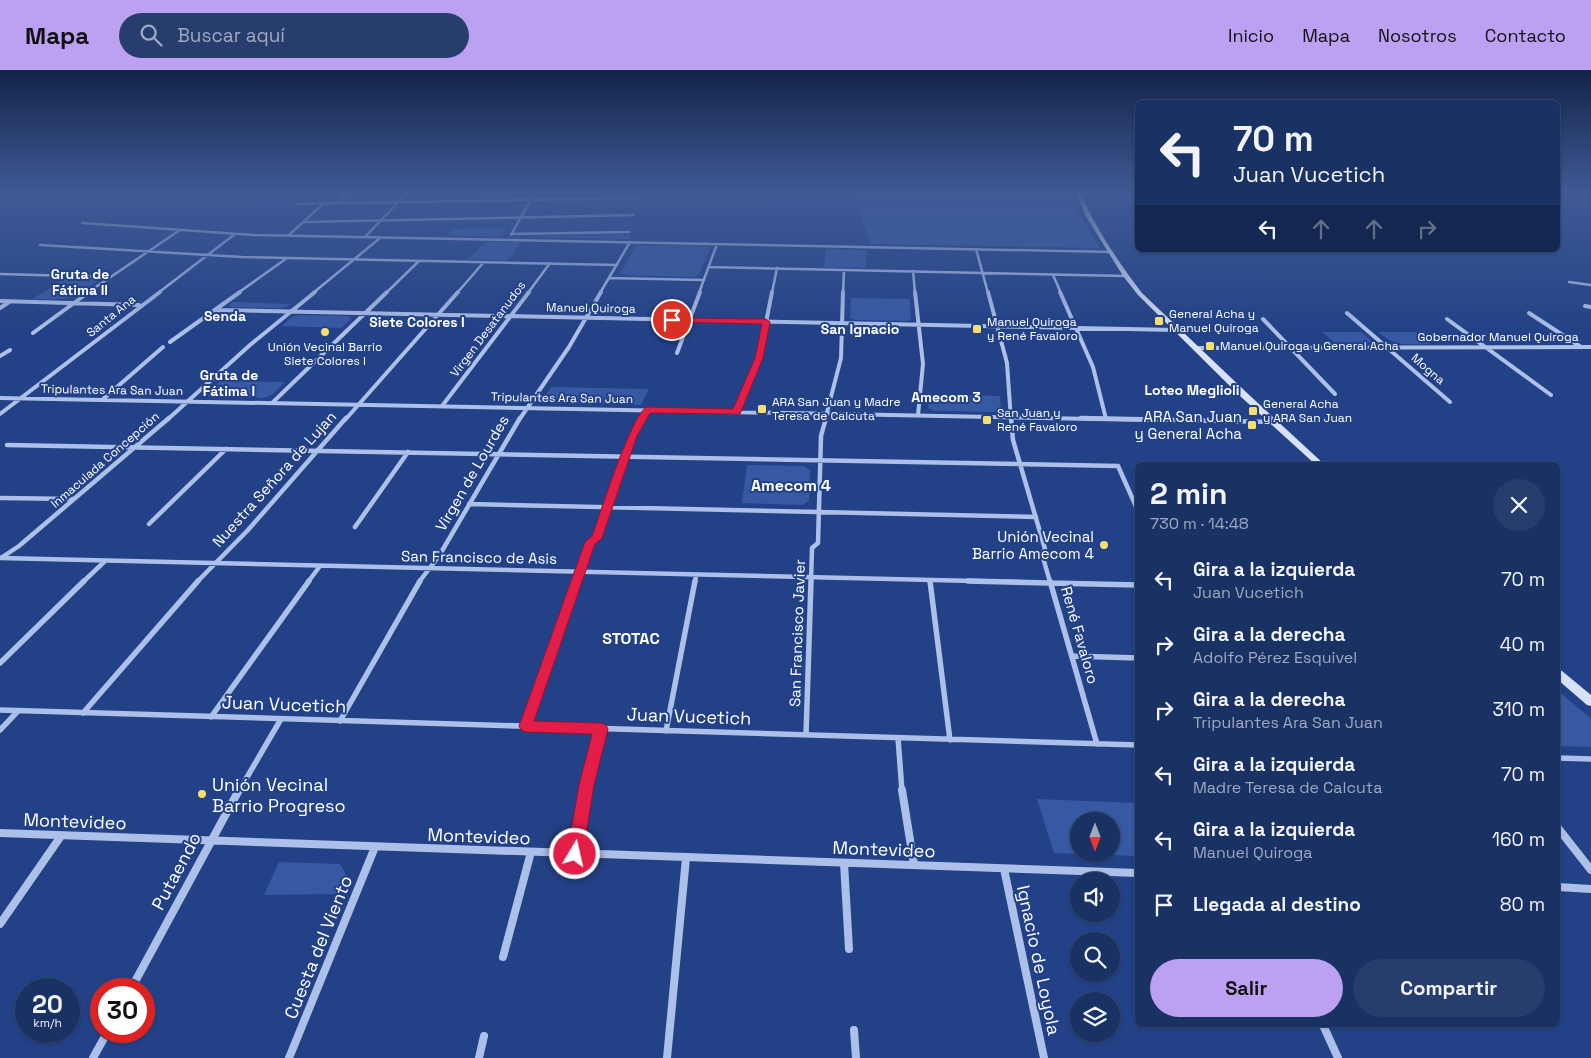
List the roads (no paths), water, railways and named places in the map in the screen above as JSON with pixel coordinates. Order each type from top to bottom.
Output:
[{"type":"main road","points":[[1104,240],[1126,276],[1140,294],[1318,462]]},
{"type":"main road","points":[[1560,676],[1591,702]]},
{"type":"street","points":[[33,334],[166,240]]},
{"type":"street","name":"Santa Ana","points":[[0,414],[226,240]]},
{"type":"street","name":"Inmaculada Concepción","points":[[1,558],[19,546],[290,312],[376,240]]},
{"type":"street","points":[[515,240],[1112,252]]},
{"type":"street","name":"Virgen de Lourdes","points":[[340,721],[420,581],[439,556],[527,408],[569,347],[630,242]]},
{"type":"street","points":[[676,353],[717,244]]},
{"type":"street","points":[[40,245],[288,258],[617,265]]},
{"type":"street","name":"René Favaloro","points":[[976,250],[1007,363],[1013,440],[1045,549],[1042,554],[1050,583],[1097,744]]},
{"type":"street","points":[[170,342],[288,258]]},
{"type":"street","points":[[272,403],[419,261]]},
{"type":"street","name":"Nuestra Señora de Lujan","points":[[83,713],[202,576],[248,530],[484,262]]},
{"type":"street","name":"Virgen Desatanudos","points":[[442,406],[550,263]]},
{"type":"street","points":[[708,267],[1126,276]]},
{"type":"street","points":[[736,412],[759,358],[777,268]]},
{"type":"street","name":"San Francisco Javier","points":[[806,735],[812,548],[818,543],[821,436],[841,358],[844,270]]},
{"type":"street","points":[[912,272],[923,364],[918,415]]},
{"type":"street","points":[[0,274],[112,277]]},
{"type":"street","points":[[1054,275],[1094,367],[1106,419]]},
{"type":"street","points":[[609,278],[704,280]]},
{"type":"street","points":[[1569,282],[1591,285]]},
{"type":"street","points":[[0,302],[140,305]]},
{"type":"street","points":[[0,308],[10,302]]},
{"type":"street","points":[[1585,306],[1591,307]]},
{"type":"street","name":"Manuel Quiroga","points":[[215,310],[1176,330]]},
{"type":"street","name":"Mogna","points":[[1347,312],[1450,402]]},
{"type":"street","points":[[1529,313],[1581,347]]},
{"type":"street","points":[[1263,320],[1335,394]]},
{"type":"street","points":[[1447,320],[1551,395]]},
{"type":"street","points":[[101,400],[163,347]]},
{"type":"street","name":"Gobernador Manuel Quiroga","points":[[1196,348],[1591,347]]},
{"type":"street","points":[[0,356],[10,350]]},
{"type":"street","name":"Tripulantes Ara San Juan","points":[[0,398],[1274,422]]},
{"type":"street","points":[[526,726],[590,542],[597,538],[633,436],[647,410]]},
{"type":"street","points":[[6,445],[1118,466],[1135,504]]},
{"type":"street","points":[[149,524],[226,449]]},
{"type":"street","points":[[355,527],[408,452]]},
{"type":"street","points":[[0,498],[74,499]]},
{"type":"street","points":[[469,504],[1036,517]]},
{"type":"street","name":"San Francisco de Asis","points":[[1,558],[1135,586]]},
{"type":"street","points":[[0,663],[105,560]]},
{"type":"street","points":[[211,717],[320,566]]},
{"type":"street","points":[[666,731],[696,575]]},
{"type":"street","points":[[930,580],[950,740]]},
{"type":"street","points":[[1072,656],[1135,658]]},
{"type":"street","name":"Juan Vucetich","points":[[0,710],[1135,745]]},
{"type":"street","points":[[0,730],[18,711]]},
{"type":"street","name":"Putaendo","points":[[136,978],[210,842],[281,719]]},
{"type":"street","points":[[575,854],[586,785],[601,729]]},
{"type":"street","points":[[898,738],[902,795],[914,865]]},
{"type":"street","points":[[1560,758],[1591,759]]},
{"type":"street","points":[[1560,831],[1591,870]]},
{"type":"street","name":"Montevideo","points":[[0,833],[210,842],[1135,873]]},
{"type":"street","points":[[0,924],[61,836]]},
{"type":"street","name":"Cuesta del Viento","points":[[289,1058],[375,847]]},
{"type":"street","points":[[503,957],[532,852]]},
{"type":"street","points":[[667,1058],[686,858]]},
{"type":"street","points":[[844,863],[849,949]]},
{"type":"street","name":"Ignacio de Loyola","points":[[1004,868],[1044,1058]]},
{"type":"street","points":[[1560,887],[1591,889]]},
{"type":"street","points":[[1324,1027],[1338,1058]]},
{"type":"street","points":[[854,1030],[856,1058]]},
{"type":"street","points":[[479,1058],[484,1036]]},
{"type":"street","points":[[93,1058],[101,1043]]},
{"type":"place","name":"General Acha y Manuel Quiroga","points":[[1159,321]]},
{"type":"place","name":"Manuel Quiroga y René Favaloro","points":[[977,329]]},
{"type":"place","name":"Unión Vecinal Barrio Siete Colores I","points":[[325,332]]},
{"type":"place","name":"Manuel Quiroga y General Acha","points":[[1210,346]]},
{"type":"place","name":"ARA San Juan y Madre Teresa de Calcuta","points":[[762,409]]},
{"type":"place","name":"General Acha y ARA San Juan","points":[[1253,411]]},
{"type":"place","name":"San Juan y René Favaloro","points":[[987,420]]},
{"type":"place","name":"ARA San Juan y General Acha","points":[[1252,425]]},
{"type":"place","name":"Unión Vecinal Barrio Amecom 4","points":[[1104,545]]},
{"type":"place","name":"Unión Vecinal Barrio Progreso","points":[[202,794]]},
{"type":"district","name":"Gruta de Fátima II","points":[[80,282]]},
{"type":"district","name":"Senda","points":[[225,316]]},
{"type":"district","name":"Siete Colores I","points":[[417,322]]},
{"type":"district","name":"San Ignacio","points":[[860,329]]},
{"type":"district","name":"Gruta de Fátima I","points":[[229,384]]},
{"type":"district","name":"Loteo Meglioli","points":[[1192,390]]},
{"type":"district","name":"Amecom 3","points":[[946,397]]},
{"type":"district","name":"Amecom 4","points":[[791,485]]},
{"type":"district","name":"STOTAC","points":[[631,638]]}]
